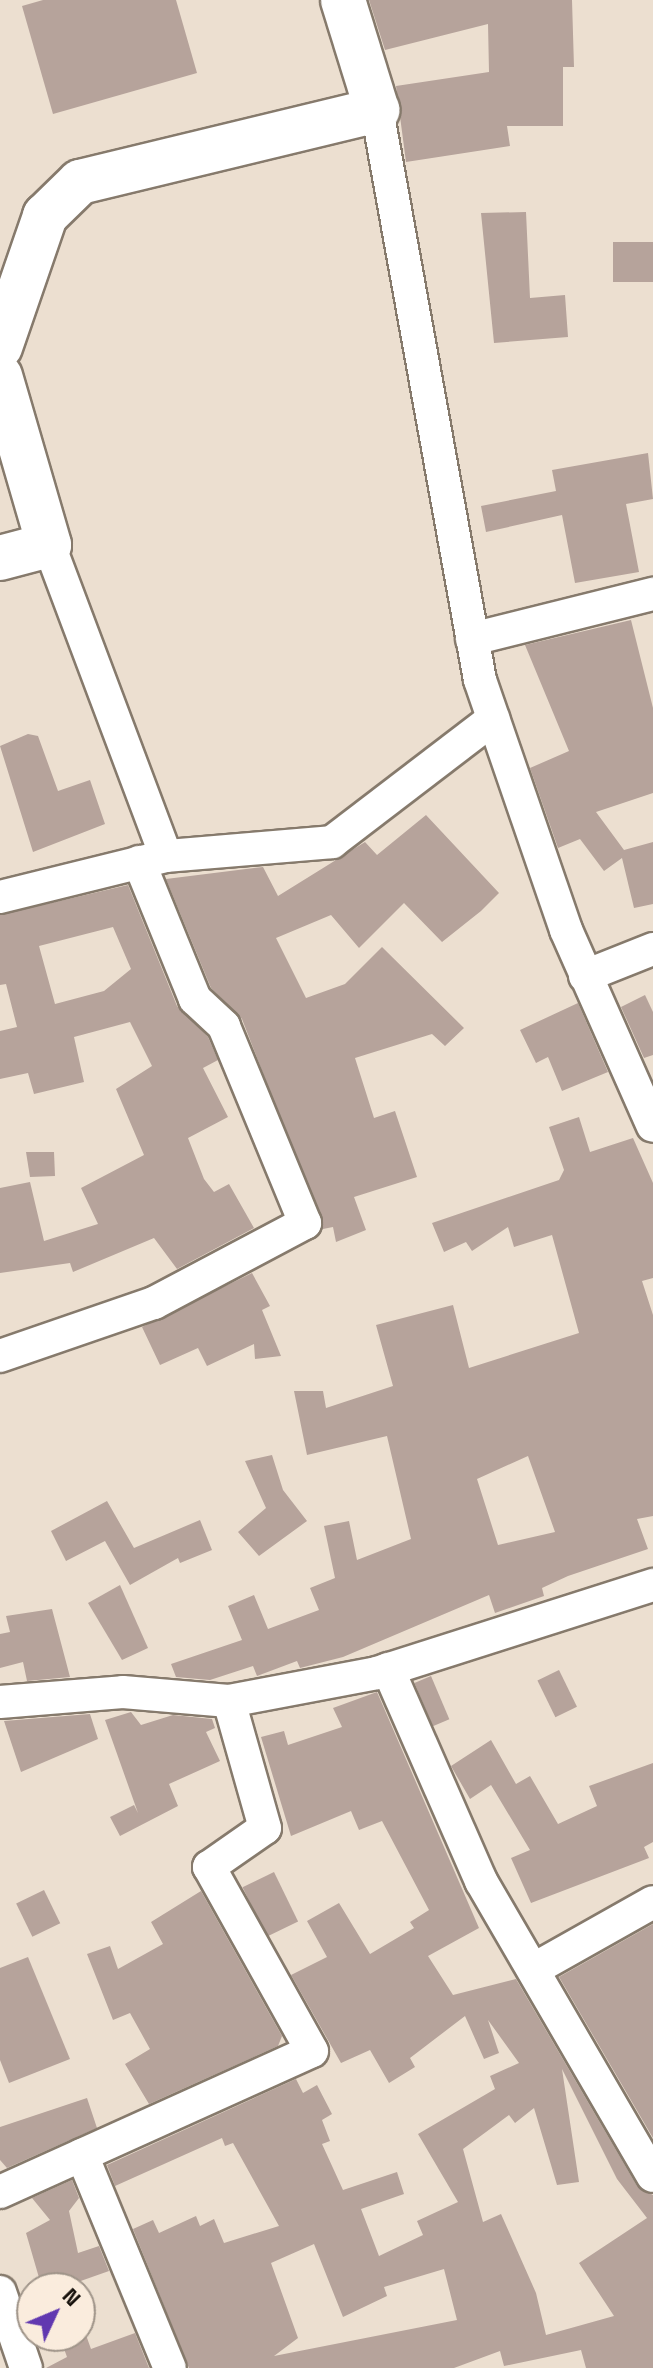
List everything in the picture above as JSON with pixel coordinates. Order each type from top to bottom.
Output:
[{"type":"main road","points":[[0,347],[45,216],[80,182],[377,110],[343,0]]},
{"type":"main road","points":[[0,376],[49,545],[0,558]]},
{"type":"street","points":[[377,110],[472,639],[493,719],[585,976],[653,1126]]},
{"type":"street","points":[[0,1356],[154,1303],[305,1223],[224,1026],[195,999],[153,859],[49,545]]},
{"type":"street","points":[[472,639],[653,594]]},
{"type":"street","points":[[0,897],[153,859],[332,842],[493,719]]},
{"type":"street","points":[[585,976],[653,949]]},
{"type":"street","points":[[0,1702],[123,1692],[229,1701],[388,1669],[653,1585]]},
{"type":"street","points":[[388,1669],[481,1881],[536,1968],[653,2176]]},
{"type":"street","points":[[0,2192],[312,2051],[209,1867],[265,1828],[229,1701]]},
{"type":"street","points":[[536,1968],[653,1902]]},
{"type":"street","points":[[82,2155],[170,2368]]},
{"type":"street","points":[[0,2292],[26,2368]]},
{"type":"building","points":[[43,0],[176,0],[197,73],[53,114],[22,6]]},
{"type":"building","points":[[369,0],[572,0],[574,67],[563,67],[563,126],[507,126],[510,146],[406,162],[396,86],[489,72],[488,24],[385,50]]},
{"type":"building","points":[[526,212],[530,298],[565,295],[568,337],[494,343],[481,213]]},
{"type":"building","points":[[613,242],[653,242],[653,282],[613,282]]},
{"type":"building","points":[[648,453],[653,499],[626,504],[639,572],[575,583],[562,515],[486,532],[481,506],[556,491],[552,470]]},
{"type":"building","points":[[631,620],[653,708],[653,793],[596,812],[624,850],[653,842],[653,904],[634,908],[622,858],[604,871],[580,839],[558,848],[530,768],[569,751],[525,645]]},
{"type":"building","points":[[28,734],[38,736],[58,791],[90,780],[105,824],[33,852],[0,746]]},
{"type":"building","points":[[426,815],[499,893],[481,911],[442,942],[404,903],[359,948],[331,915],[276,938],[306,998],[345,984],[382,947],[464,1028],[445,1046],[432,1034],[355,1058],[374,1118],[395,1111],[417,1177],[354,1197],[366,1230],[336,1242],[333,1227],[323,1229],[242,1019],[211,988],[166,879],[263,867],[278,896],[365,842],[377,855]]},
{"type":"building","points":[[128,885],[177,1006],[208,1037],[218,1060],[203,1068],[228,1117],[188,1138],[204,1179],[214,1192],[229,1184],[254,1228],[177,1269],[154,1238],[73,1272],[70,1263],[0,1273],[0,1188],[30,1182],[44,1241],[98,1224],[81,1188],[144,1155],[116,1089],[152,1066],[130,1022],[74,1037],[84,1082],[34,1094],[28,1073],[0,1079],[0,1031],[17,1027],[6,984],[0,985],[0,915]],"holes":[[[113,927],[131,969],[104,991],[55,1004],[39,946]]]},
{"type":"building","points":[[645,995],[653,1012],[653,1055],[644,1058],[621,1007]]},
{"type":"building","points":[[578,1003],[608,1072],[562,1091],[548,1057],[536,1063],[520,1030]]},
{"type":"building","points":[[579,1117],[590,1152],[633,1138],[653,1183],[653,1278],[642,1281],[653,1315],[653,1516],[637,1519],[648,1549],[568,1576],[542,1588],[544,1596],[495,1613],[489,1595],[343,1657],[300,1668],[297,1661],[257,1676],[253,1666],[210,1680],[176,1677],[171,1664],[242,1640],[228,1606],[254,1595],[268,1629],[319,1610],[310,1588],[335,1578],[324,1526],[349,1521],[357,1560],[411,1539],[387,1436],[307,1455],[294,1391],[323,1391],[326,1408],[393,1386],[376,1325],[453,1305],[469,1368],[579,1333],[552,1235],[514,1247],[508,1227],[472,1251],[466,1242],[444,1252],[432,1223],[559,1180],[564,1170],[549,1127]],"holes":[[[528,1456],[555,1532],[498,1545],[477,1479]]]},
{"type":"building","points":[[26,1152],[54,1152],[55,1176],[30,1177]]},
{"type":"building","points":[[252,1273],[270,1306],[262,1310],[281,1356],[255,1359],[254,1344],[207,1366],[198,1348],[160,1365],[142,1327]]},
{"type":"building","points":[[272,1455],[283,1490],[307,1521],[259,1556],[238,1532],[266,1508],[245,1461]]},
{"type":"building","points":[[107,1501],[134,1548],[200,1520],[212,1550],[180,1563],[178,1558],[130,1585],[105,1541],[66,1561],[51,1531]]},
{"type":"building","points":[[120,1585],[148,1648],[122,1660],[88,1603]]},
{"type":"building","points":[[52,1609],[70,1677],[27,1681],[23,1662],[0,1668],[0,1634],[10,1632],[6,1616]]},
{"type":"building","points":[[559,1670],[577,1707],[555,1717],[537,1681]]},
{"type":"building","points":[[431,1676],[449,1719],[433,1726],[414,1683]]},
{"type":"building","points":[[377,1692],[479,1928],[428,1956],[453,1995],[516,1979],[637,2186],[653,2195],[653,2368],[586,2368],[581,2350],[504,2366],[500,2351],[454,2368],[189,2368],[133,2229],[153,2220],[159,2233],[196,2216],[200,2226],[214,2219],[224,2243],[279,2226],[233,2143],[225,2146],[222,2138],[115,2186],[107,2165],[296,2079],[303,2093],[317,2085],[332,2114],[322,2120],[330,2141],[322,2144],[343,2190],[397,2172],[404,2194],[361,2209],[379,2256],[423,2235],[417,2221],[458,2202],[418,2134],[495,2089],[490,2076],[519,2063],[488,2020],[499,2053],[484,2059],[465,2016],[410,2058],[415,2067],[389,2083],[370,2050],[341,2063],[291,1975],[327,1957],[307,1921],[339,1903],[370,1954],[414,1928],[410,1922],[429,1910],[382,1821],[359,1830],[351,1811],[291,1836],[261,1737],[284,1731],[288,1745],[342,1727],[333,1708]],"holes":[[[562,2069],[617,2179],[647,2218],[579,2263],[614,2316],[546,2335],[536,2293],[501,2214],[483,2222],[463,2149],[509,2115],[515,2123],[534,2108],[557,2185],[579,2182]],[[314,2244],[343,2317],[387,2296],[384,2287],[444,2269],[457,2320],[274,2356],[298,2338],[271,2263]]]},
{"type":"building","points":[[131,1712],[141,1725],[173,1715],[212,1719],[215,1728],[206,1732],[220,1761],[169,1784],[178,1806],[120,1836],[110,1817],[134,1805],[138,1813],[105,1720]]},
{"type":"building","points":[[90,1714],[98,1739],[21,1772],[4,1721]]},
{"type":"building","points":[[491,1740],[516,1784],[530,1776],[558,1824],[597,1806],[589,1786],[653,1763],[653,1842],[644,1847],[649,1858],[531,1903],[511,1858],[530,1850],[491,1785],[470,1799],[451,1766]]},
{"type":"building","points":[[274,1872],[298,1921],[267,1937],[243,1887]]},
{"type":"building","points":[[44,1890],[60,1923],[32,1937],[16,1904]]},
{"type":"building","points":[[201,1891],[282,2036],[278,2046],[149,2104],[125,2064],[150,2049],[130,2013],[113,2020],[87,1954],[110,1946],[118,1969],[163,1944],[151,1922]]},
{"type":"building","points":[[653,1924],[653,2138],[559,1977]]},
{"type":"building","points":[[28,1957],[70,2059],[9,2083],[0,2060],[0,1968]]},
{"type":"building","points":[[87,2098],[97,2128],[7,2168],[0,2160],[0,2127]]},
{"type":"building","points":[[72,2180],[79,2198],[69,2211],[78,2253],[99,2246],[109,2271],[96,2276],[96,2272],[37,2272],[26,2233],[50,2220],[32,2198]]},
{"type":"building","points":[[135,2333],[149,2368],[46,2368],[67,2357],[65,2352],[96,2352],[96,2347]]}]
